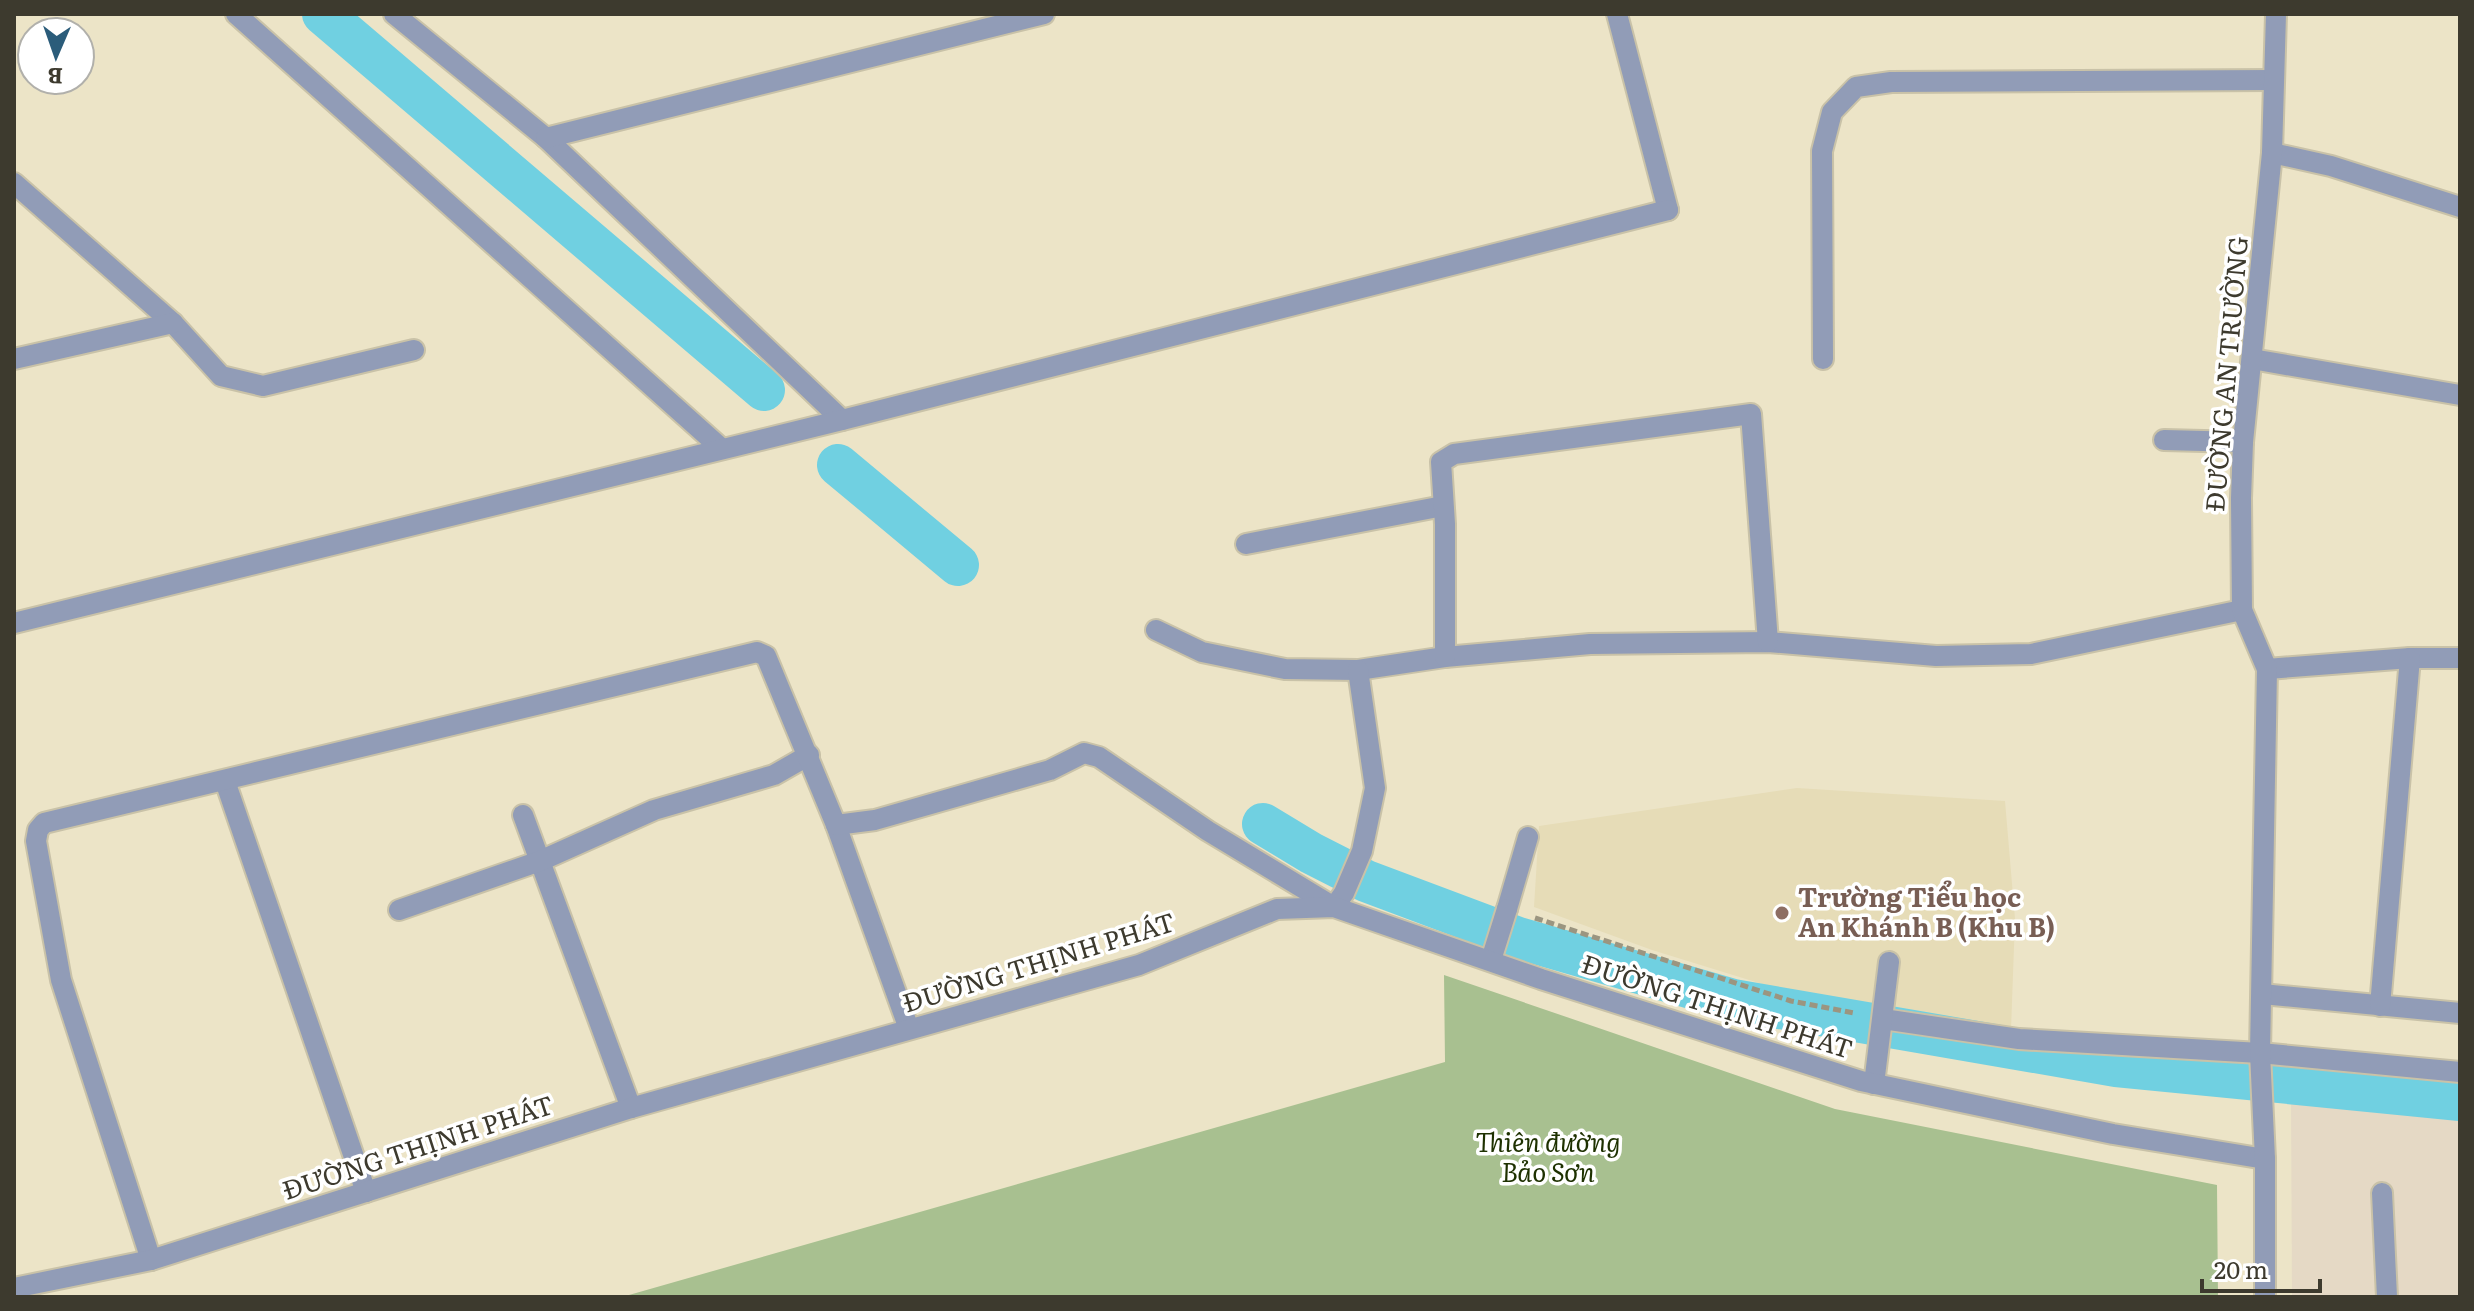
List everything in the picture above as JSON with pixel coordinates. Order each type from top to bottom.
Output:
[{"type":"street","points":[[236,14],[722,449]]},
{"type":"street","points":[[394,14],[546,138],[842,420]]},
{"type":"street","points":[[546,138],[997,20],[1044,14]]},
{"type":"street","points":[[14,623],[842,420],[1668,210],[1617,14]]},
{"type":"street","name":"ĐƯỜNG AN TRƯỜNG","points":[[2265,1297],[2261,1061],[2267,669],[2242,610],[2241,498],[2243,442],[2272,153],[2276,14]]},
{"type":"street","points":[[1823,359],[1822,151],[1832,112],[1856,87],[1891,82],[2273,80]]},
{"type":"street","points":[[2272,153],[2331,166],[2460,207]]},
{"type":"street","points":[[14,183],[173,323],[221,376],[263,386],[414,350]]},
{"type":"street","points":[[14,359],[173,323]]},
{"type":"street","points":[[2252,359],[2460,395]]},
{"type":"street","points":[[1445,657],[1441,462],[1454,454],[1751,414],[1768,642]]},
{"type":"street","points":[[2164,440],[2243,442]]},
{"type":"street","points":[[1246,544],[1443,506]]},
{"type":"street","points":[[1156,630],[1202,652],[1285,669],[1358,670],[1445,657],[1590,644],[1768,642],[1936,656],[2031,654],[2242,610]]},
{"type":"street","points":[[151,1260],[61,980],[36,841],[38,830],[44,823],[757,652],[766,656],[809,755],[909,1029]]},
{"type":"street","points":[[2380,1006],[2410,658]]},
{"type":"street","points":[[2267,669],[2410,658],[2460,658]]},
{"type":"street","points":[[836,825],[875,820],[1050,770],[1084,753],[1099,757],[1208,831],[1339,900],[1357,864],[1375,788],[1358,670]]},
{"type":"street","points":[[399,910],[540,861],[654,810],[774,775],[809,755]]},
{"type":"street","points":[[225,781],[366,1192]]},
{"type":"street","points":[[523,815],[631,1108]]},
{"type":"street","points":[[1494,954],[1528,837]]},
{"type":"street","name":"ĐƯỜNG THỊNH PHÁT","points":[[14,1288],[151,1260],[631,1108],[1139,965],[1277,909],[1339,900],[1494,954],[1541,979],[1874,1082],[2113,1134],[2265,1159]]},
{"type":"street","points":[[1874,1082],[1889,962]]},
{"type":"street","points":[[2262,994],[2460,1013]]},
{"type":"street","points":[[1882,1020],[2019,1039],[2261,1061],[2460,1072]]},
{"type":"street","points":[[2382,1193],[2387,1297]]},
{"type":"path","points":[[1506,913],[1791,1001],[1882,1020]]},
{"type":"shaded area","name":"Trường Tiểu học An Khánh B (Khu B)","points":[[1797,788],[2005,801],[2015,919],[2011,1030],[1795,994],[1652,950],[1534,907],[1539,826]]},
{"type":"shaded area","points":[[2291,1099],[2460,1116],[2460,1297],[2292,1297]]},
{"type":"green space","name":"Thiên đường Bảo Sơn","points":[[1444,975],[1835,1109],[2217,1185],[2218,1297],[622,1297],[1445,1062]]},
{"type":"waterway","points":[[323,14],[764,390]]},
{"type":"waterway","points":[[838,465],[958,565]]},
{"type":"waterway","points":[[1263,824],[1366,881],[1518,938],[1733,1000],[2116,1066],[2460,1100]]},
{"type":"place","name":"Trường Tiểu học An Khánh B (Khu B)","points":[[1782,913]]}]
